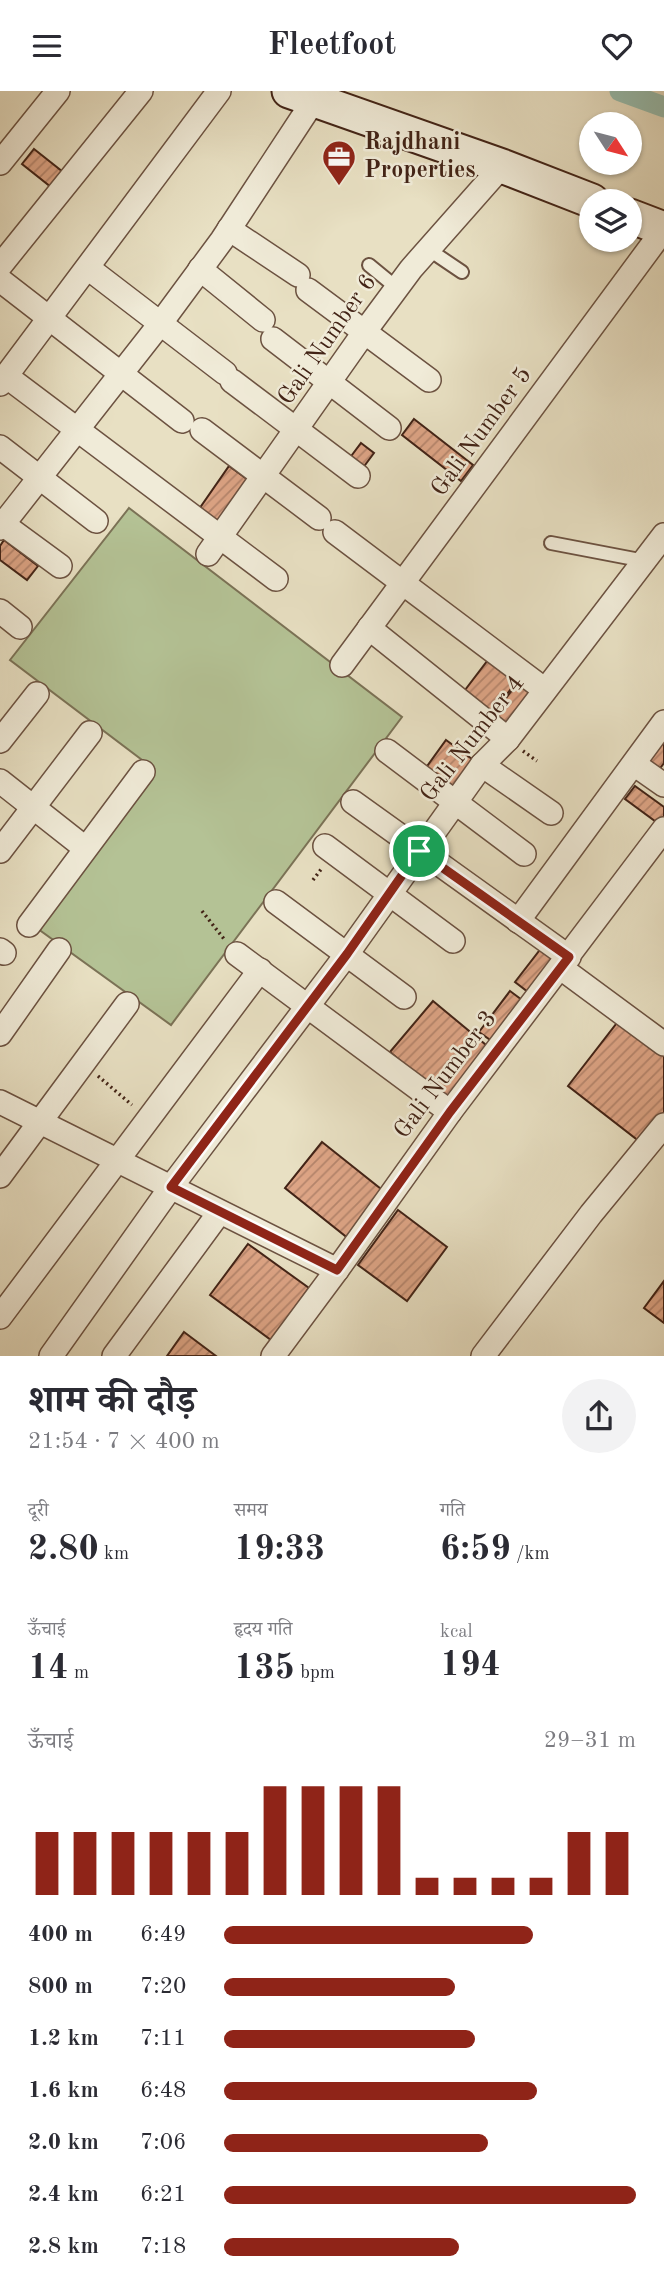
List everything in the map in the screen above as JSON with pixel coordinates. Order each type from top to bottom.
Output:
[{"type":"main road","points":[[301,95],[579,196]]},
{"type":"main road","points":[[642,221],[664,229]]},
{"type":"street","points":[[0,163],[58,91]]},
{"type":"street","points":[[0,266],[141,91]]},
{"type":"street","points":[[219,91],[3,380],[78,430],[214,546],[276,579]]},
{"type":"street","points":[[60,566],[1,525],[122,374],[229,229],[301,95]]},
{"type":"street","name":"Gali Number 6","points":[[214,546],[397,288],[502,166]]},
{"type":"street","points":[[229,229],[303,282],[364,333],[429,380]]},
{"type":"street","name":"Gali Number 5","points":[[342,665],[664,229]]},
{"type":"street","points":[[88,268],[358,476]]},
{"type":"street","points":[[200,269],[329,383],[389,428]]},
{"type":"street","points":[[0,280],[545,690]]},
{"type":"street","points":[[0,447],[96,521]]},
{"type":"street","name":"Gali Number 4","points":[[51,1356],[171,1187],[347,954],[481,765],[508,739],[664,535]]},
{"type":"street","points":[[0,611],[20,627]]},
{"type":"street","points":[[369,628],[508,739]]},
{"type":"street","points":[[0,741],[37,694]]},
{"type":"street","points":[[518,921],[663,724]]},
{"type":"street","points":[[0,851],[90,733]]},
{"type":"street","points":[[387,751],[524,854]]},
{"type":"street","points":[[634,764],[664,785]]},
{"type":"street","points":[[481,765],[551,813]]},
{"type":"street","points":[[29,925],[143,772]]},
{"type":"street","points":[[0,781],[85,848]]},
{"type":"street","points":[[353,802],[518,921],[664,1044]]},
{"type":"street","name":"Gali Number 3","points":[[273,1356],[450,1112],[664,829]]},
{"type":"street","points":[[325,846],[453,941]]},
{"type":"street","points":[[276,902],[404,997]]},
{"type":"street","points":[[0,1034],[60,950]]},
{"type":"street","points":[[237,954],[450,1112]]},
{"type":"street","points":[[0,1317],[260,970]]},
{"type":"street","points":[[0,1176],[127,1004]]},
{"type":"street","points":[[0,1103],[337,1270]]},
{"type":"street","points":[[489,1354],[591,1214],[664,1125]]},
{"type":"street","points":[[114,1356],[219,1213]]},
{"type":"lane","points":[[428,249],[461,272]]},
{"type":"lane","points":[[369,265],[397,288]]},
{"type":"lane","points":[[551,543],[645,561]]},
{"type":"path","points":[[202,911],[237,954]]},
{"type":"path","points":[[83,1063],[149,1119]]},
{"type":"green space","points":[[129,508],[402,717],[171,1025],[34,926],[154,769],[10,660]]},
{"type":"building","points":[[34,149],[68,176],[56,191],[22,164]]},
{"type":"building","points":[[414,419],[473,465],[461,481],[402,435]]},
{"type":"building","points":[[361,443],[374,453],[359,473],[346,463]]},
{"type":"building","points":[[229,466],[251,482],[219,528],[197,512]]},
{"type":"building","points":[[4,540],[38,566],[27,580],[0,560],[0,546]]},
{"type":"building","points":[[491,656],[520,677],[491,715],[462,694]]},
{"type":"building","points":[[523,676],[541,689],[510,730],[492,716]]},
{"type":"building","points":[[446,740],[476,762],[456,791],[425,769]]},
{"type":"building","points":[[664,741],[664,763],[654,776],[644,768]]},
{"type":"building","points":[[635,786],[664,807],[664,817],[659,824],[625,799]]},
{"type":"building","points":[[546,942],[563,955],[532,995],[515,982]]},
{"type":"building","points":[[510,991],[526,1003],[496,1044],[479,1032]]},
{"type":"building","points":[[433,1001],[492,1050],[449,1102],[390,1052]]},
{"type":"building","points":[[620,1019],[664,1053],[664,1120],[644,1145],[568,1086]]},
{"type":"building","points":[[322,1142],[386,1193],[349,1239],[285,1188]]},
{"type":"building","points":[[398,1210],[447,1247],[407,1301],[358,1265]]},
{"type":"building","points":[[248,1244],[309,1288],[271,1340],[210,1295]]},
{"type":"building","points":[[664,1281],[664,1323],[644,1308]]},
{"type":"building","points":[[184,1332],[216,1356],[167,1356]]},
{"type":"waterway","points":[[620,91],[664,107]]},
{"type":"place","name":"Rajdhani Properties","points":[[339,187]]},
{"type":"route","points":[[419,851],[569,957],[450,1112],[337,1270],[171,1187],[347,954],[419,851]]}]
